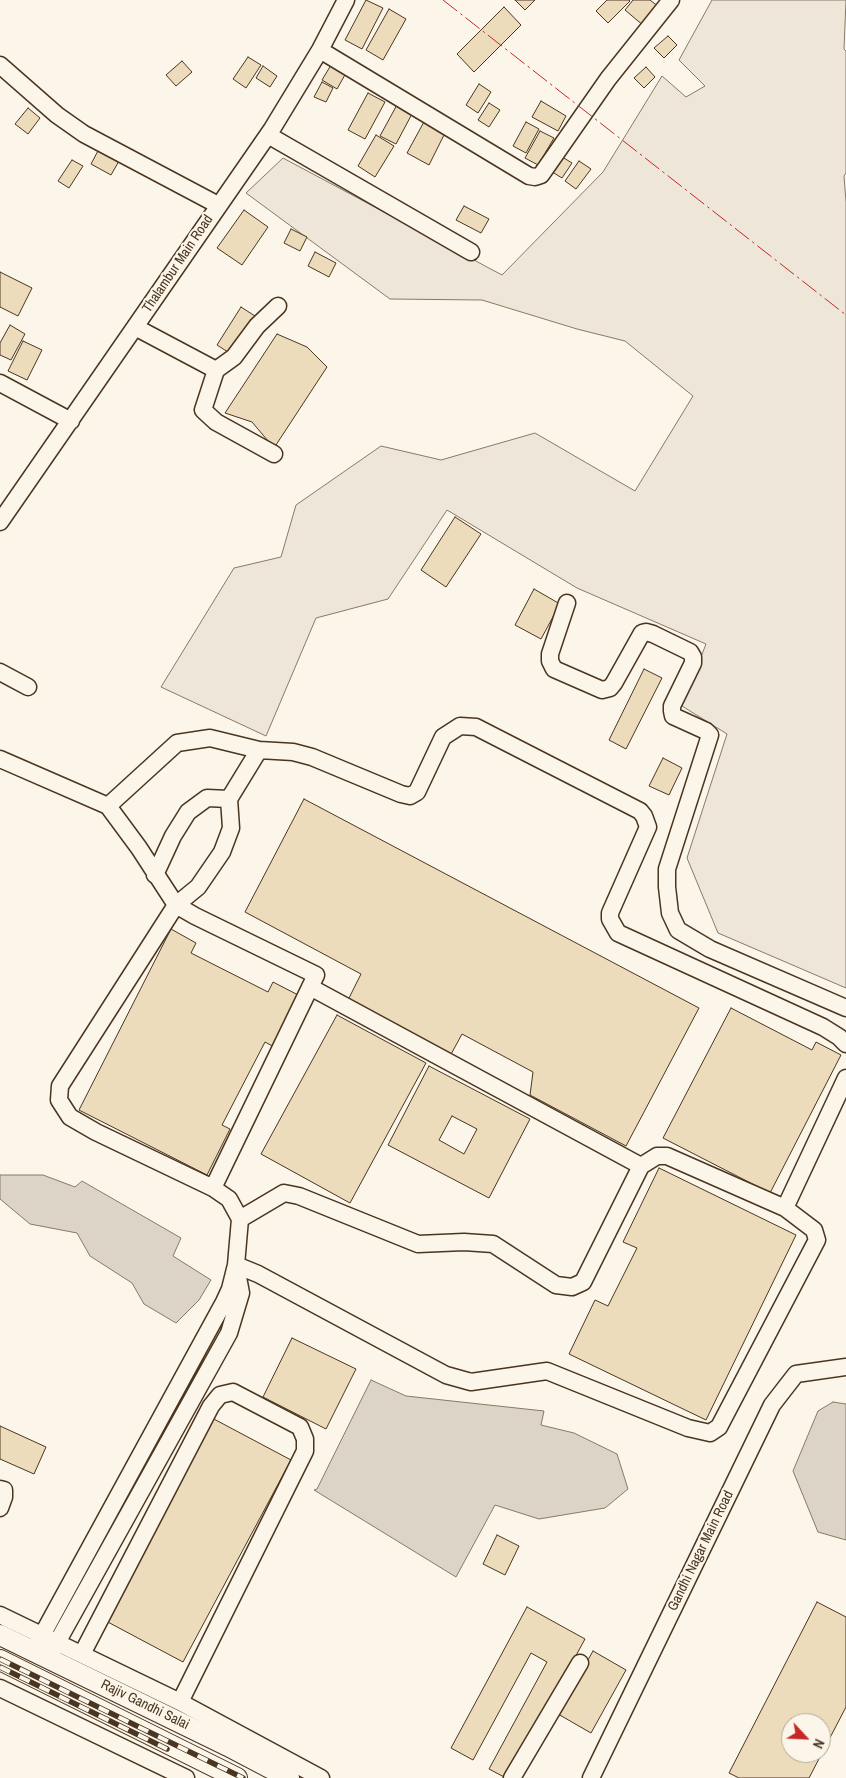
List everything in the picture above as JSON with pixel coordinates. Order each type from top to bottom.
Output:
[{"type":"main road","points":[[2,1665],[33,1643]]},
{"type":"main road","name":"Rajiv Gandhi Salai","points":[[33,1643],[289,1778]]},
{"type":"main road","name":"Rajiv Gandhi Salai","points":[[2,1665],[237,1778]]},
{"type":"street","name":"Thalambur Main Road","points":[[0,522],[268,135],[320,50],[346,0]]},
{"type":"street","points":[[320,50],[528,176],[536,177],[541,175],[608,78],[672,0]]},
{"type":"street","points":[[0,65],[57,115],[84,134],[218,206]]},
{"type":"street","points":[[268,135],[471,252]]},
{"type":"street","points":[[274,454],[216,422],[203,410],[216,370],[234,358],[257,326],[278,306]]},
{"type":"street","points":[[136,327],[216,370]]},
{"type":"street","points":[[0,383],[71,421]]},
{"type":"street","points":[[567,603],[550,654],[550,661],[554,669],[602,690],[610,688],[614,683],[642,633],[653,634],[690,652],[693,657],[693,663],[672,706],[673,716],[710,734],[668,869],[666,887],[670,913],[678,930],[710,948],[846,1008]]},
{"type":"street","points":[[0,672],[28,687]]},
{"type":"street","points":[[108,806],[177,743],[210,738],[259,750],[293,752],[410,796],[417,792],[442,737],[460,726],[476,727],[640,811],[644,816],[648,827],[610,913],[610,919],[618,933],[823,1026],[846,1044]]},
{"type":"street","points":[[33,1643],[224,1302],[230,1289],[236,1265],[240,1218],[229,1199],[213,1188],[96,1132],[70,1117],[58,1100],[60,1086],[176,905],[198,887],[222,852],[231,828],[229,799],[259,750]]},
{"type":"street","points":[[0,758],[108,806],[139,848],[176,905],[316,975],[213,1188]]},
{"type":"street","points":[[155,875],[173,836],[188,812],[207,798],[229,799]]},
{"type":"street","points":[[310,987],[641,1166]]},
{"type":"street","points":[[785,1208],[846,1078]]},
{"type":"street","points":[[236,1265],[258,1274],[446,1375],[471,1382],[548,1371],[688,1428],[710,1433],[719,1427],[817,1240],[814,1230],[785,1208],[667,1156],[657,1156],[641,1166],[583,1282],[572,1287],[556,1284],[493,1244],[464,1242],[418,1244],[299,1196],[284,1194],[240,1218]]},
{"type":"street","name":"Gandhi Nagar Main Road","points":[[591,1778],[772,1405],[796,1374],[846,1367]]},
{"type":"street","points":[[82,1654],[211,1406],[220,1395],[233,1392],[300,1427],[305,1439],[305,1452],[180,1702]]},
{"type":"street","points":[[0,1489],[4,1490],[4,1497],[0,1508]]},
{"type":"street","points":[[0,1615],[33,1643],[82,1654],[180,1702],[321,1778]]},
{"type":"street","points":[[512,1778],[580,1662]]},
{"type":"street","points":[[0,1688],[186,1778]]},
{"type":"shaded area","points":[[712,0],[846,0],[844,49],[846,51],[846,173],[844,176],[846,202],[846,988],[718,933],[687,858],[727,734],[682,706],[706,644],[577,588],[447,510],[388,599],[316,618],[266,736],[161,687],[234,568],[281,557],[296,505],[381,446],[441,460],[535,433],[635,491],[693,396],[625,341],[577,329],[482,300],[390,299],[246,193],[283,158],[502,275],[603,172],[662,76],[686,97],[705,86],[679,60]]},
{"type":"shaded area","points":[[0,1175],[43,1175],[75,1187],[82,1181],[181,1238],[173,1256],[211,1280],[199,1300],[176,1323],[144,1304],[132,1283],[90,1256],[77,1233],[30,1224],[0,1199]]},
{"type":"shaded area","points":[[371,1380],[406,1396],[544,1411],[541,1425],[574,1433],[617,1454],[628,1489],[605,1508],[539,1519],[495,1505],[456,1577],[314,1490],[317,1489]]},
{"type":"shaded area","points":[[833,1402],[846,1404],[846,1540],[818,1532],[793,1471],[818,1411]]},
{"type":"building","points":[[366,0],[383,8],[362,49],[345,40]]},
{"type":"building","points":[[515,0],[535,0],[525,10]]},
{"type":"building","points":[[607,0],[630,1],[608,23],[596,11]]},
{"type":"building","points":[[633,0],[650,0],[659,7],[644,26],[625,10]]},
{"type":"building","points":[[504,7],[521,25],[474,72],[457,54]]},
{"type":"building","points":[[389,9],[406,19],[383,60],[366,50]]},
{"type":"building","points":[[668,36],[677,45],[664,58],[654,48]]},
{"type":"building","points":[[248,57],[261,65],[246,88],[233,79]]},
{"type":"building","points":[[182,61],[192,72],[176,86],[166,75]]},
{"type":"building","points":[[331,65],[346,73],[337,89],[322,80]]},
{"type":"building","points":[[263,66],[277,76],[270,87],[256,78]]},
{"type":"building","points":[[646,67],[655,77],[644,88],[634,78]]},
{"type":"building","points":[[322,82],[333,88],[326,102],[314,97]]},
{"type":"building","points":[[479,84],[491,92],[478,113],[466,105]]},
{"type":"building","points":[[368,93],[385,102],[365,139],[348,130]]},
{"type":"building","points":[[541,101],[566,116],[558,131],[532,117]]},
{"type":"building","points":[[398,103],[413,112],[396,144],[380,136]]},
{"type":"building","points":[[489,103],[500,110],[489,127],[478,120]]},
{"type":"building","points":[[28,108],[40,118],[28,134],[15,124]]},
{"type":"building","points":[[425,120],[446,131],[429,165],[407,153]]},
{"type":"building","points":[[526,122],[539,129],[526,153],[513,146]]},
{"type":"building","points":[[540,131],[554,138],[538,165],[525,158]]},
{"type":"building","points":[[376,135],[394,146],[375,177],[358,166]]},
{"type":"building","points":[[99,149],[119,161],[111,175],[91,164]]},
{"type":"building","points":[[559,155],[572,163],[562,178],[549,170]]},
{"type":"building","points":[[72,160],[83,166],[69,188],[58,181]]},
{"type":"building","points":[[579,161],[591,169],[576,189],[565,181]]},
{"type":"building","points":[[464,206],[489,219],[481,233],[456,220]]},
{"type":"building","points":[[244,210],[268,227],[242,265],[217,248]]},
{"type":"building","points":[[291,229],[307,237],[300,251],[284,243]]},
{"type":"building","points":[[315,252],[336,263],[329,277],[308,266]]},
{"type":"building","points":[[0,272],[32,288],[18,316],[0,307]]},
{"type":"building","points":[[241,307],[255,316],[231,354],[217,345]]},
{"type":"building","points":[[10,325],[25,334],[11,360],[0,355],[0,343]]},
{"type":"building","points":[[277,334],[307,347],[327,367],[274,448],[252,422],[225,413]]},
{"type":"building","points":[[23,341],[42,350],[27,380],[8,371]]},
{"type":"building","points":[[455,517],[481,534],[446,587],[421,570]]},
{"type":"building","points":[[534,589],[560,604],[541,639],[515,625]]},
{"type":"building","points":[[644,669],[662,678],[626,749],[609,740]]},
{"type":"building","points":[[663,758],[682,768],[669,795],[649,786]]},
{"type":"building","points":[[304,799],[699,1008],[626,1146],[530,1095],[533,1072],[462,1034],[449,1058],[346,1004],[361,974],[245,912]]},
{"type":"building","points":[[171,929],[196,943],[191,953],[268,992],[273,982],[302,997],[276,1048],[265,1042],[222,1125],[230,1129],[207,1175],[79,1110]]},
{"type":"building","points":[[731,1008],[812,1050],[816,1042],[841,1055],[770,1193],[663,1138]]},
{"type":"building","points":[[337,1015],[426,1063],[350,1203],[261,1154]]},
{"type":"building","points":[[429,1066],[530,1119],[489,1198],[388,1145]],"holes":[[[452,1116],[477,1129],[464,1154],[439,1140]]]},
{"type":"building","points":[[659,1168],[796,1235],[706,1420],[569,1354],[595,1300],[608,1306],[637,1248],[623,1242]]},
{"type":"building","points":[[292,1338],[356,1369],[326,1429],[263,1397]]},
{"type":"building","points":[[212,1418],[291,1460],[183,1662],[104,1620]]},
{"type":"building","points":[[0,1426],[46,1447],[34,1474],[0,1459]]},
{"type":"building","points":[[497,1535],[519,1546],[505,1575],[483,1564]]},
{"type":"building","points":[[817,1602],[846,1617],[846,1707],[831,1736],[831,1713],[781,1713],[781,1763],[817,1763],[809,1778],[739,1778],[729,1773]]},
{"type":"building","points":[[527,1607],[585,1639],[509,1778],[506,1778],[489,1769],[547,1662],[531,1653],[473,1760],[451,1748]]},
{"type":"building","points":[[593,1651],[626,1670],[591,1733],[558,1714]]},
{"type":"railway","points":[[0,1659],[243,1778]]},
{"type":"railway","points":[[0,1667],[167,1749]]},
{"type":"power","points":[[443,0],[846,315]]}]
